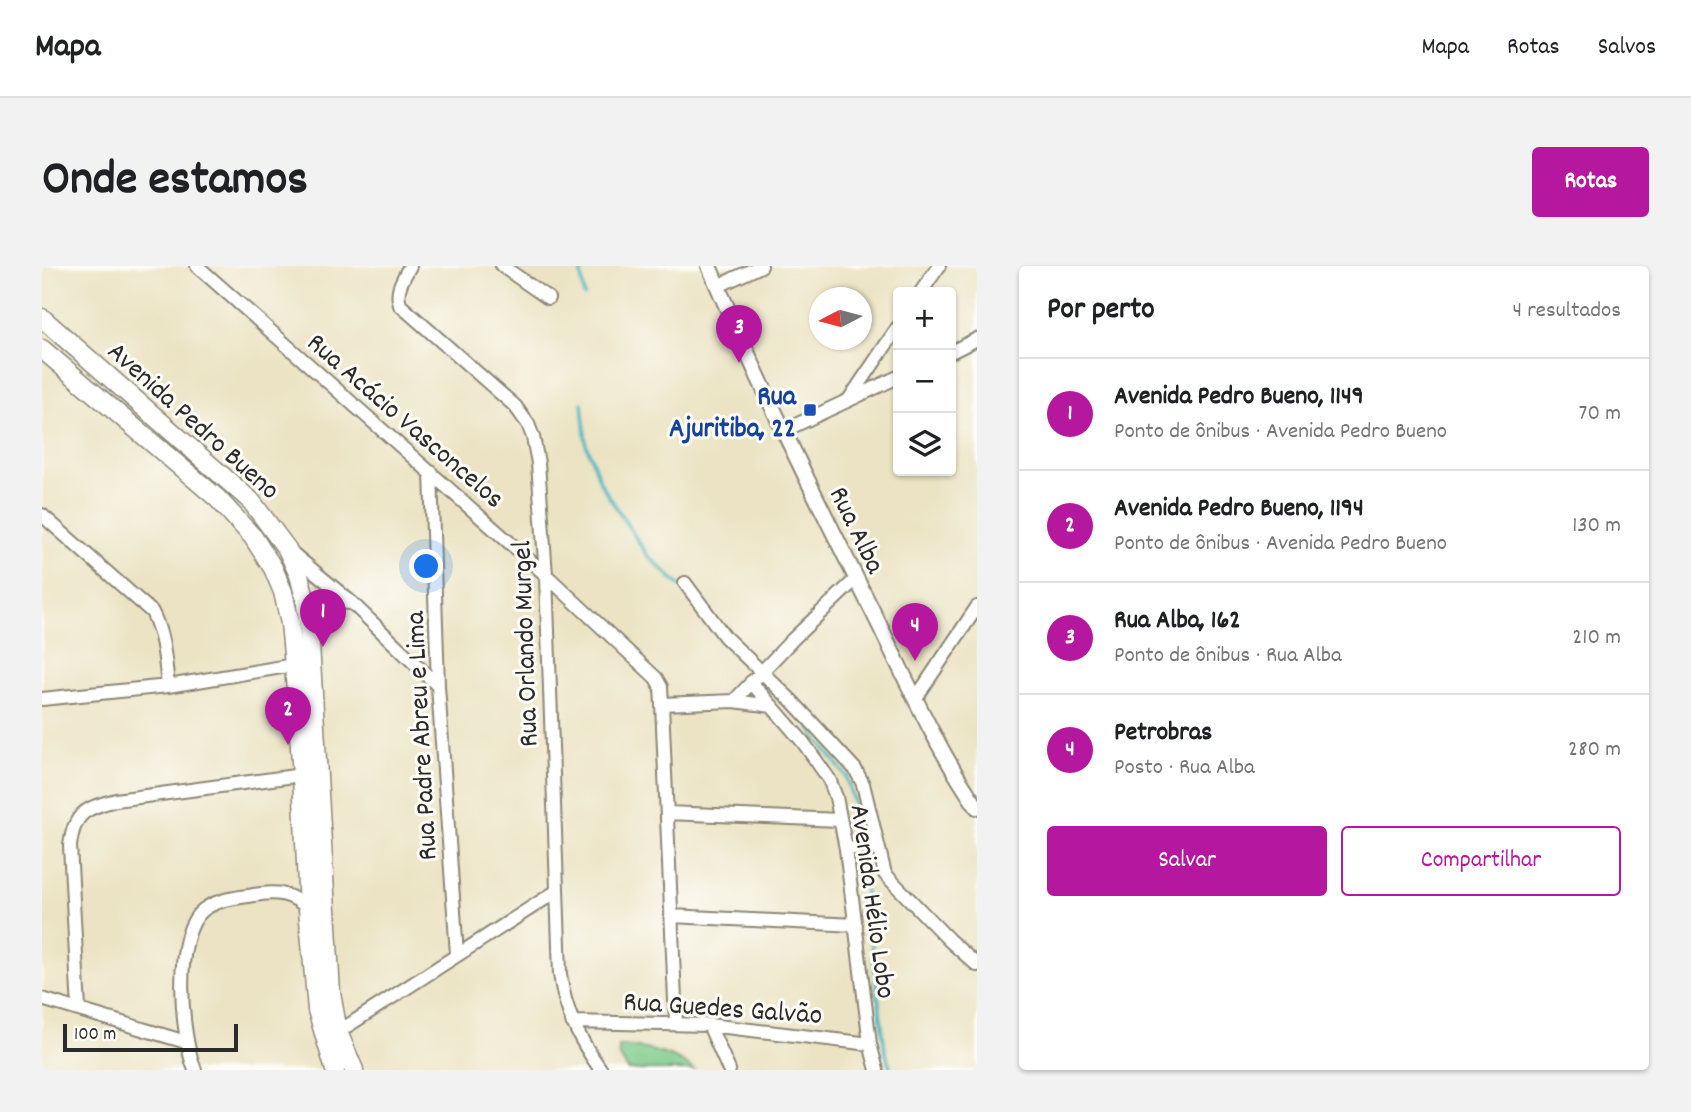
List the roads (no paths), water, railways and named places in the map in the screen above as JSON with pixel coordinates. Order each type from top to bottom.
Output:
[{"type":"main road","name":"Avenida Pedro Bueno","points":[[42,318],[251,501],[287,549],[299,575],[308,611],[320,773],[331,993],[338,1032],[354,1070]]},
{"type":"main road","name":"Avenida Pedro Bueno","points":[[42,349],[217,498],[253,537],[273,568],[283,592],[290,623],[294,665],[308,909],[317,1010],[335,1070]]},
{"type":"street","name":"Rua Acácio Vasconcelos","points":[[197,266],[649,669],[660,687],[662,704],[676,1023]]},
{"type":"street","name":"Rua Orlando Murgel","points":[[410,266],[398,292],[400,305],[515,406],[528,424],[533,437],[538,463],[546,575],[560,974],[564,999],[578,1037],[601,1070]]},
{"type":"street","points":[[502,266],[548,298]]},
{"type":"street","name":"Rua Alba","points":[[709,266],[783,431],[856,579],[961,783],[977,807]]},
{"type":"street","points":[[718,286],[761,266]]},
{"type":"street","points":[[925,287],[939,266]]},
{"type":"street","points":[[848,401],[893,334]]},
{"type":"street","points":[[955,350],[977,339]]},
{"type":"street","points":[[871,367],[880,376],[893,379]]},
{"type":"street","points":[[783,431],[893,380]]},
{"type":"street","name":"Rua Padre Abreu e Lima","points":[[431,472],[438,686],[457,954]]},
{"type":"street","points":[[42,515],[152,612],[160,628],[164,646],[168,685]]},
{"type":"street","points":[[287,549],[352,603],[438,686]]},
{"type":"street","points":[[734,701],[755,677],[856,579]]},
{"type":"street","points":[[685,583],[755,677],[792,701],[855,769],[865,790],[874,846],[892,883],[977,965]]},
{"type":"street","points":[[308,611],[324,602],[352,603]]},
{"type":"street","points":[[916,698],[977,607]]},
{"type":"street","points":[[42,699],[168,685],[294,665]]},
{"type":"street","name":"Avenida Hélio Lobo","points":[[755,677],[772,706],[803,742],[829,779],[836,797],[848,848],[870,1044],[877,1070]]},
{"type":"street","points":[[662,704],[734,701],[772,706]]},
{"type":"street","points":[[79,1010],[70,846],[72,828],[80,815],[95,806],[117,800],[302,775]]},
{"type":"street","points":[[667,813],[841,820]]},
{"type":"street","points":[[848,848],[874,846]]},
{"type":"street","points":[[338,1032],[557,891]]},
{"type":"street","points":[[195,1070],[186,1042],[184,954],[190,927],[201,911],[216,902],[260,894],[292,896],[308,909]]},
{"type":"street","points":[[671,916],[856,925]]},
{"type":"street","points":[[42,999],[186,1042]]},
{"type":"street","name":"Rua Guedes Galvão","points":[[572,1021],[709,1025],[870,1044]]},
{"type":"street","points":[[709,1025],[729,1070]]},
{"type":"waterway","points":[[580,266],[584,296]]},
{"type":"waterway","points":[[582,403],[586,444],[601,484],[647,555],[679,585]]},
{"type":"waterway","points":[[809,728],[846,776],[854,804],[885,1050],[891,1070]]},
{"type":"place","name":"Rua Alba, 162","points":[[739,363]]},
{"type":"place","name":"Rua Ajuritiba, 22","points":[[810,410]]},
{"type":"place","name":"Avenida Pedro Bueno, 1149","points":[[323,647]]},
{"type":"place","name":"Petrobras","points":[[915,661]]},
{"type":"place","name":"Avenida Pedro Bueno, 1194","points":[[288,745]]}]
